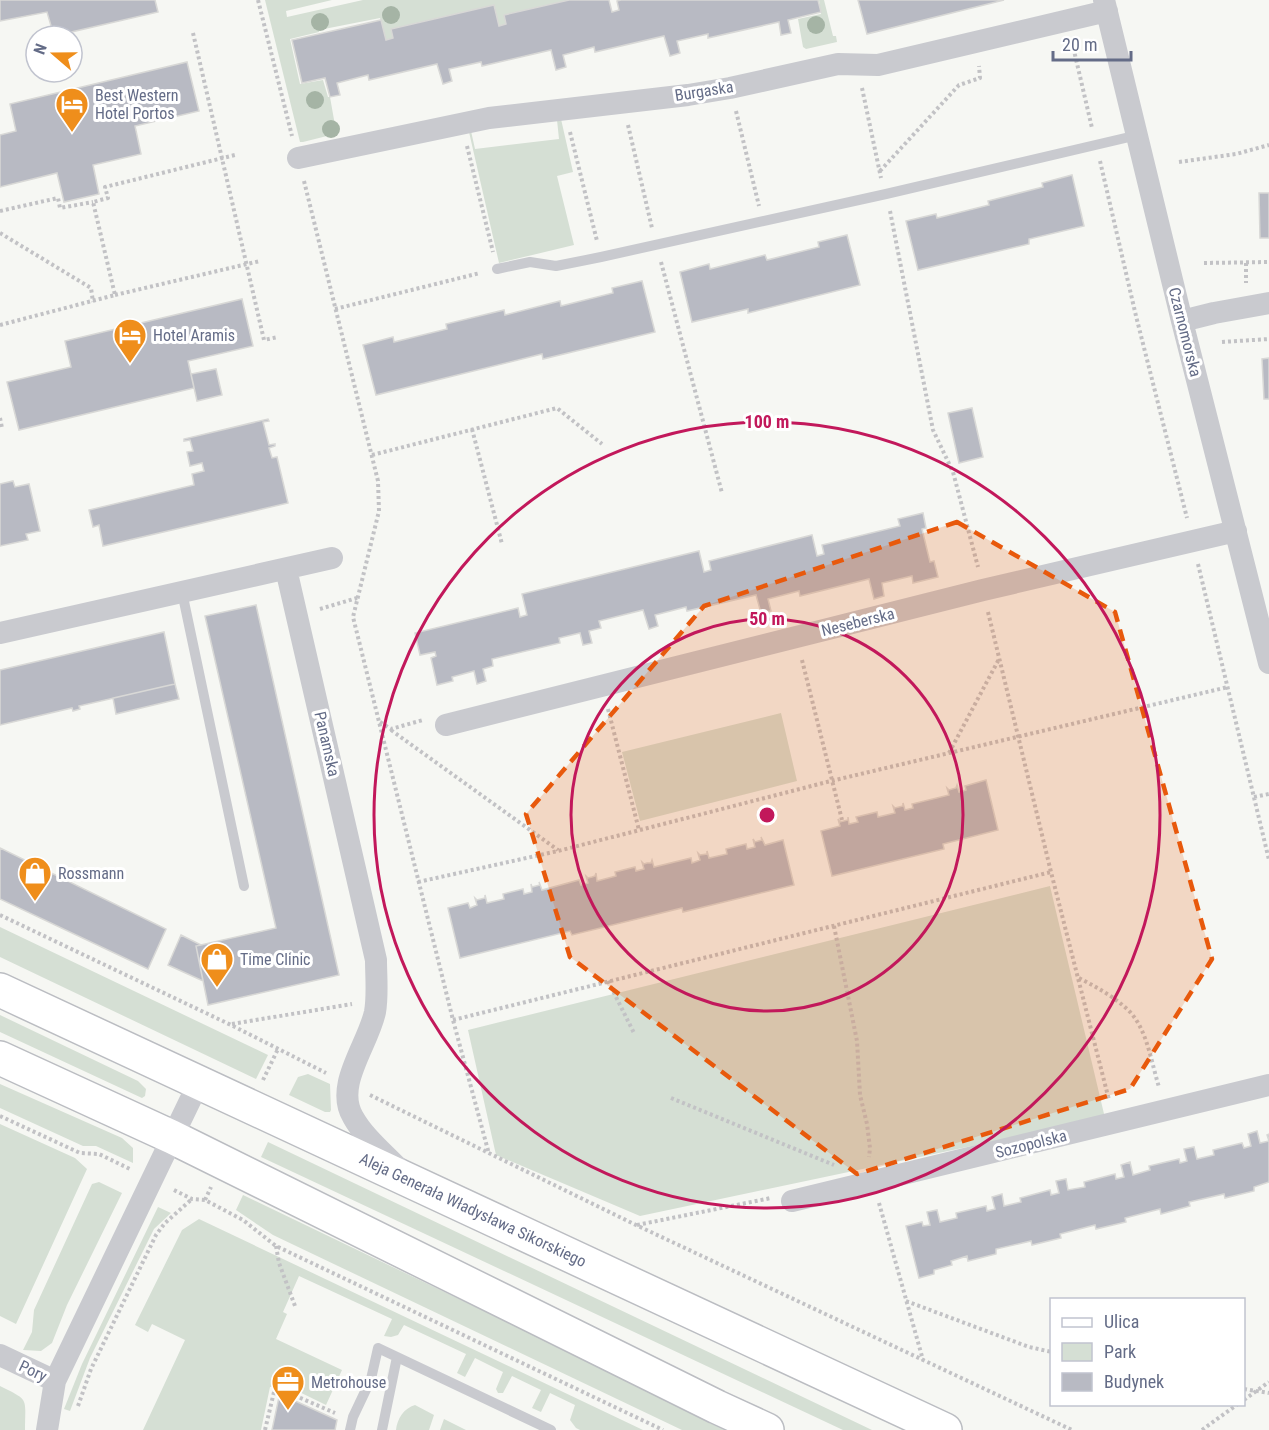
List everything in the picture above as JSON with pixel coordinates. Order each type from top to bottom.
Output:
[{"type":"main road","name":"Aleja Generała Władysława Sikorskiego","points":[[0,990],[945,1430]]},
{"type":"main road","points":[[0,1058],[172,1137],[767,1430]]},
{"type":"street","name":"Burgaska","points":[[298,158],[489,118],[730,88],[838,64],[878,65],[1058,23],[1105,5]]},
{"type":"street","name":"Czarnomorska","points":[[1105,5],[1269,663]]},
{"type":"street","points":[[1182,321],[1269,303]]},
{"type":"street","name":"Neseberska","points":[[446,725],[1236,531]]},
{"type":"street","points":[[0,633],[332,558]]},
{"type":"street","name":"Panamska","points":[[286,569],[376,960],[375,1012],[368,1036],[347,1083]]},
{"type":"street","points":[[55,1381],[199,1082]]},
{"type":"street","points":[[347,1083],[346,1092],[352,1116],[361,1129],[411,1181]]},
{"type":"street","name":"Sozopolska","points":[[792,1201],[869,1180],[1269,1085]]},
{"type":"street","name":"Pory","points":[[0,1355],[55,1381],[47,1430]]},
{"type":"lane","points":[[497,269],[530,262],[556,266],[601,257],[1138,135]]},
{"type":"lane","points":[[182,592],[243,886]]},
{"type":"lane","points":[[350,1430],[353,1417],[371,1378],[378,1348],[551,1430]]},
{"type":"lane","points":[[382,1430],[397,1357]]},
{"type":"path","points":[[258,0],[378,481],[380,511],[353,617],[418,882],[489,1154]]},
{"type":"path","points":[[1058,23],[1071,38],[1136,316],[1269,860]]},
{"type":"path","points":[[193,33],[264,340],[278,337]]},
{"type":"path","points":[[879,171],[959,85],[980,78],[979,65],[996,50],[993,38]]},
{"type":"path","points":[[730,88],[763,221]]},
{"type":"path","points":[[622,102],[656,245],[722,493]]},
{"type":"path","points":[[565,109],[601,257]]},
{"type":"path","points":[[335,309],[497,269],[462,123]]},
{"type":"path","points":[[1179,162],[1236,154],[1269,145]]},
{"type":"path","points":[[0,211],[58,198],[60,208],[93,202],[108,198],[105,187],[235,155]]},
{"type":"path","points":[[93,202],[115,295]]},
{"type":"path","points":[[0,233],[91,288],[93,302]]},
{"type":"path","points":[[0,325],[260,261]]},
{"type":"path","points":[[1204,263],[1269,262]]},
{"type":"path","points":[[1222,342],[1269,339]]},
{"type":"path","points":[[372,455],[557,408],[602,444]]},
{"type":"path","points":[[0,418],[2,428]]},
{"type":"path","points":[[472,429],[502,544]]},
{"type":"path","points":[[797,637],[842,820]]},
{"type":"path","points":[[948,754],[1000,659]]},
{"type":"path","points":[[602,686],[639,830]]},
{"type":"path","points":[[418,882],[1228,687]]},
{"type":"path","points":[[391,729],[558,850]]},
{"type":"path","points":[[1254,797],[1269,794]]},
{"type":"path","points":[[453,1020],[1051,872]]},
{"type":"path","points":[[0,915],[231,1025],[636,1225],[1072,1430]]},
{"type":"path","points":[[834,926],[857,1041],[860,1095],[870,1148],[869,1180],[923,1360]]},
{"type":"path","points":[[1078,978],[1107,994],[1129,1010],[1142,1030],[1166,1111]]},
{"type":"path","points":[[608,981],[634,1032]]},
{"type":"path","points":[[231,1025],[359,1002]]},
{"type":"path","points":[[671,1098],[869,1180]]},
{"type":"path","points":[[0,1116],[80,1153],[99,1154],[131,1169]]},
{"type":"path","points":[[168,1187],[192,1199],[205,1200],[243,1220],[276,1246],[663,1430]]},
{"type":"path","points":[[636,1225],[770,1197],[792,1201]]},
{"type":"path","points":[[76,1410],[91,1368],[156,1235],[165,1223],[192,1199]]},
{"type":"path","points":[[276,1246],[279,1263],[295,1306]]},
{"type":"path","points":[[906,1301],[1029,1347],[1050,1352]]},
{"type":"path","points":[[1245,1399],[1269,1382]]},
{"type":"path","points":[[1245,1389],[1269,1393]]},
{"type":"path","points":[[266,1430],[274,1392],[289,1393],[334,1413],[353,1417]]},
{"type":"path","points":[[1202,1430],[1235,1406]]},
{"type":"highlighted area","points":[[957,522],[1115,612],[1212,959],[1130,1089],[857,1174],[570,957],[526,814],[704,606]]},
{"type":"green space","points":[[265,0],[332,0],[286,11],[287,17],[363,0],[569,0],[504,15],[506,24],[499,26],[391,29],[393,38],[386,40],[380,18],[319,30],[319,32],[290,39],[300,84],[323,80],[328,97],[330,97],[336,131],[335,134],[300,142]]},
{"type":"green space","points":[[819,0],[824,0],[833,36],[836,36],[837,42],[806,49],[803,47],[798,19],[821,14]]},
{"type":"green space","points":[[561,119],[573,172],[557,176],[574,245],[499,263],[469,132],[471,131],[475,149],[559,139],[557,120]]},
{"type":"green space","points":[[781,713],[797,781],[640,821],[622,752]]},
{"type":"green space","points":[[1050,886],[1105,1118],[640,1216],[496,1155],[468,1030]]},
{"type":"green space","points":[[0,927],[268,1055],[256,1079],[0,957]]},
{"type":"green space","points":[[0,1015],[138,1081],[146,1089],[145,1096],[142,1098],[0,1032]]},
{"type":"green space","points":[[308,1074],[330,1084],[330,1112],[325,1112],[289,1095],[298,1077]]},
{"type":"green space","points":[[0,1084],[122,1138],[133,1148],[133,1163],[96,1146],[83,1146],[0,1108]]},
{"type":"green space","points":[[0,1124],[75,1158],[87,1169],[16,1324],[0,1316]]},
{"type":"green space","points":[[268,1142],[872,1430],[843,1430],[261,1157]]},
{"type":"green space","points":[[99,1182],[122,1193],[67,1305],[52,1343],[41,1351],[23,1350],[32,1332],[34,1310],[92,1184]]},
{"type":"green space","points":[[243,1195],[532,1334],[724,1430],[682,1430],[273,1235],[236,1210]]},
{"type":"green space","points":[[158,1207],[171,1213],[154,1229],[90,1358],[70,1411],[64,1409],[82,1364]]},
{"type":"green space","points":[[199,1219],[643,1430],[580,1430],[570,1420],[575,1405],[550,1393],[541,1412],[532,1408],[541,1390],[512,1376],[503,1393],[498,1393],[496,1389],[503,1372],[475,1358],[465,1377],[457,1373],[466,1354],[404,1325],[398,1335],[384,1336],[392,1319],[299,1276],[283,1312],[287,1314],[276,1339],[342,1370],[326,1405],[287,1386],[270,1387],[261,1430],[143,1430],[185,1340],[152,1324],[148,1332],[135,1325],[182,1230]]},
{"type":"green space","points":[[0,1386],[24,1401],[25,1430],[0,1430]]},
{"type":"green space","points":[[415,1405],[434,1415],[429,1430],[396,1430],[402,1415]]},
{"type":"green space","points":[[444,1419],[466,1430],[440,1430]]},
{"type":"building","points":[[0,0],[155,0],[158,12],[84,29],[84,24],[50,24],[47,12],[0,21]]},
{"type":"building","points":[[569,0],[609,0],[612,12],[619,10],[617,1],[621,0],[818,0],[821,12],[788,20],[791,33],[781,35],[779,22],[708,38],[708,34],[677,41],[680,53],[670,56],[664,36],[595,52],[594,47],[563,55],[566,67],[556,70],[551,50],[482,66],[481,62],[449,69],[452,81],[443,84],[437,64],[369,80],[368,75],[337,83],[340,95],[330,97],[325,78],[302,83],[292,40],[381,20],[386,40],[393,38],[391,29],[494,5],[499,26],[506,24],[504,15]]},
{"type":"building","points":[[858,0],[1004,0],[867,34]]},
{"type":"building","name":"Best Western Hotel Portos","points":[[187,62],[199,111],[135,126],[141,154],[93,165],[99,194],[64,202],[57,173],[0,187],[0,135],[16,131],[10,104]]},
{"type":"building","points":[[1072,175],[1084,226],[1029,239],[1029,244],[918,270],[906,221],[936,214],[937,218],[989,205],[988,201],[1043,187],[1042,183]]},
{"type":"building","points":[[1259,193],[1269,193],[1269,238],[1260,238]]},
{"type":"building","points":[[847,235],[860,285],[748,313],[748,309],[692,322],[680,272],[709,264],[710,269],[765,255],[767,260],[819,247],[818,242]]},
{"type":"building","points":[[642,281],[655,332],[543,359],[542,354],[376,395],[363,345],[393,337],[394,342],[447,329],[446,324],[504,310],[505,315],[560,301],[561,306],[613,293],[612,288]]},
{"type":"building","name":"Hotel Aramis","points":[[242,299],[253,346],[188,361],[194,388],[19,430],[7,382],[71,367],[65,341]]},
{"type":"building","points":[[1269,358],[1269,399],[1264,399],[1262,359]]},
{"type":"building","points":[[216,369],[222,395],[197,401],[191,374]]},
{"type":"building","points":[[972,408],[983,457],[959,463],[948,413]]},
{"type":"building","points":[[268,419],[269,421],[263,422],[269,445],[275,444],[269,448],[272,458],[277,457],[288,503],[103,546],[99,525],[93,527],[89,510],[194,485],[192,474],[204,471],[202,463],[190,466],[187,452],[193,451],[190,440],[184,441],[184,439]]},
{"type":"building","points":[[13,481],[15,487],[29,484],[40,531],[26,534],[28,540],[0,546],[0,484]]},
{"type":"building","points":[[923,513],[926,528],[922,529],[930,562],[934,561],[938,577],[913,583],[912,576],[882,583],[884,596],[874,599],[869,579],[800,596],[799,591],[768,599],[771,611],[761,613],[756,595],[687,611],[686,607],[655,615],[658,626],[649,629],[643,610],[599,621],[601,628],[589,631],[592,643],[583,645],[580,633],[559,638],[560,643],[492,659],[493,666],[483,669],[486,681],[477,684],[474,671],[452,677],[453,681],[437,685],[431,658],[436,656],[435,652],[420,655],[415,633],[518,608],[520,617],[527,615],[522,594],[699,551],[704,572],[711,570],[709,561],[812,535],[817,556],[824,554],[822,545],[900,526],[898,519]]},
{"type":"building","points":[[256,605],[339,975],[208,1005],[196,946],[276,928],[205,616]]},
{"type":"building","points":[[164,632],[175,684],[79,706],[80,709],[73,711],[72,708],[0,725],[0,670]]},
{"type":"building","points":[[175,684],[179,699],[116,714],[113,698]]},
{"type":"building","points":[[986,780],[998,830],[943,844],[944,849],[832,876],[821,831],[840,826],[838,819],[840,822],[848,820],[848,817],[849,824],[858,822],[856,817],[877,812],[878,817],[895,813],[893,806],[895,808],[903,806],[903,803],[905,810],[913,808],[912,804],[949,795],[947,788],[949,790],[956,788],[957,785],[959,792],[966,790],[965,786]]},
{"type":"building","points":[[761,837],[765,845],[783,840],[794,885],[683,912],[682,908],[572,935],[570,931],[460,958],[448,908],[468,903],[470,908],[477,905],[475,898],[477,900],[485,898],[485,895],[487,903],[504,899],[503,894],[523,889],[524,894],[532,892],[531,884],[532,887],[540,885],[539,882],[542,890],[579,880],[581,885],[588,883],[586,876],[592,877],[596,873],[597,881],[616,876],[615,872],[635,867],[636,871],[644,869],[642,862],[651,863],[652,860],[654,867],[691,858],[692,863],[700,860],[698,853],[707,854],[707,851],[709,858],[727,854],[726,849],[746,844],[747,849],[755,847],[753,839],[755,842],[762,840]]},
{"type":"building","points":[[0,848],[166,929],[148,969],[0,899]]},
{"type":"building","points":[[181,935],[201,945],[196,946],[203,981],[168,965]]},
{"type":"building","points":[[1257,1131],[1260,1143],[1269,1141],[1269,1182],[1254,1187],[1254,1191],[1225,1198],[1224,1194],[1189,1202],[1190,1206],[1161,1214],[1160,1209],[1125,1218],[1126,1222],[1096,1229],[1095,1225],[1060,1234],[1061,1238],[1032,1245],[1031,1241],[996,1249],[996,1254],[968,1261],[967,1256],[951,1261],[952,1265],[934,1270],[934,1274],[919,1278],[906,1226],[922,1222],[923,1226],[930,1225],[927,1212],[937,1210],[940,1222],[957,1218],[956,1213],[986,1206],[987,1211],[995,1209],[992,1197],[1002,1194],[1004,1206],[1021,1202],[1020,1198],[1050,1190],[1051,1195],[1059,1193],[1056,1181],[1066,1179],[1068,1190],[1085,1187],[1084,1182],[1115,1174],[1116,1179],[1124,1177],[1121,1165],[1130,1162],[1133,1175],[1150,1170],[1149,1166],[1179,1159],[1180,1163],[1187,1161],[1184,1149],[1194,1147],[1197,1159],[1214,1155],[1213,1150],[1242,1143],[1244,1148],[1251,1146],[1248,1134]]},
{"type":"building","points":[[279,1397],[291,1399],[337,1420],[335,1430],[272,1430]]},
{"type":"place","name":"Best Western Hotel Portos","points":[[72,133]]},
{"type":"place","name":"Hotel Aramis","points":[[130,364]]},
{"type":"place","name":"Rossmann","points":[[35,902]]},
{"type":"place","name":"Time Clinic","points":[[217,988]]},
{"type":"place","name":"Metrohouse","points":[[288,1411]]}]
